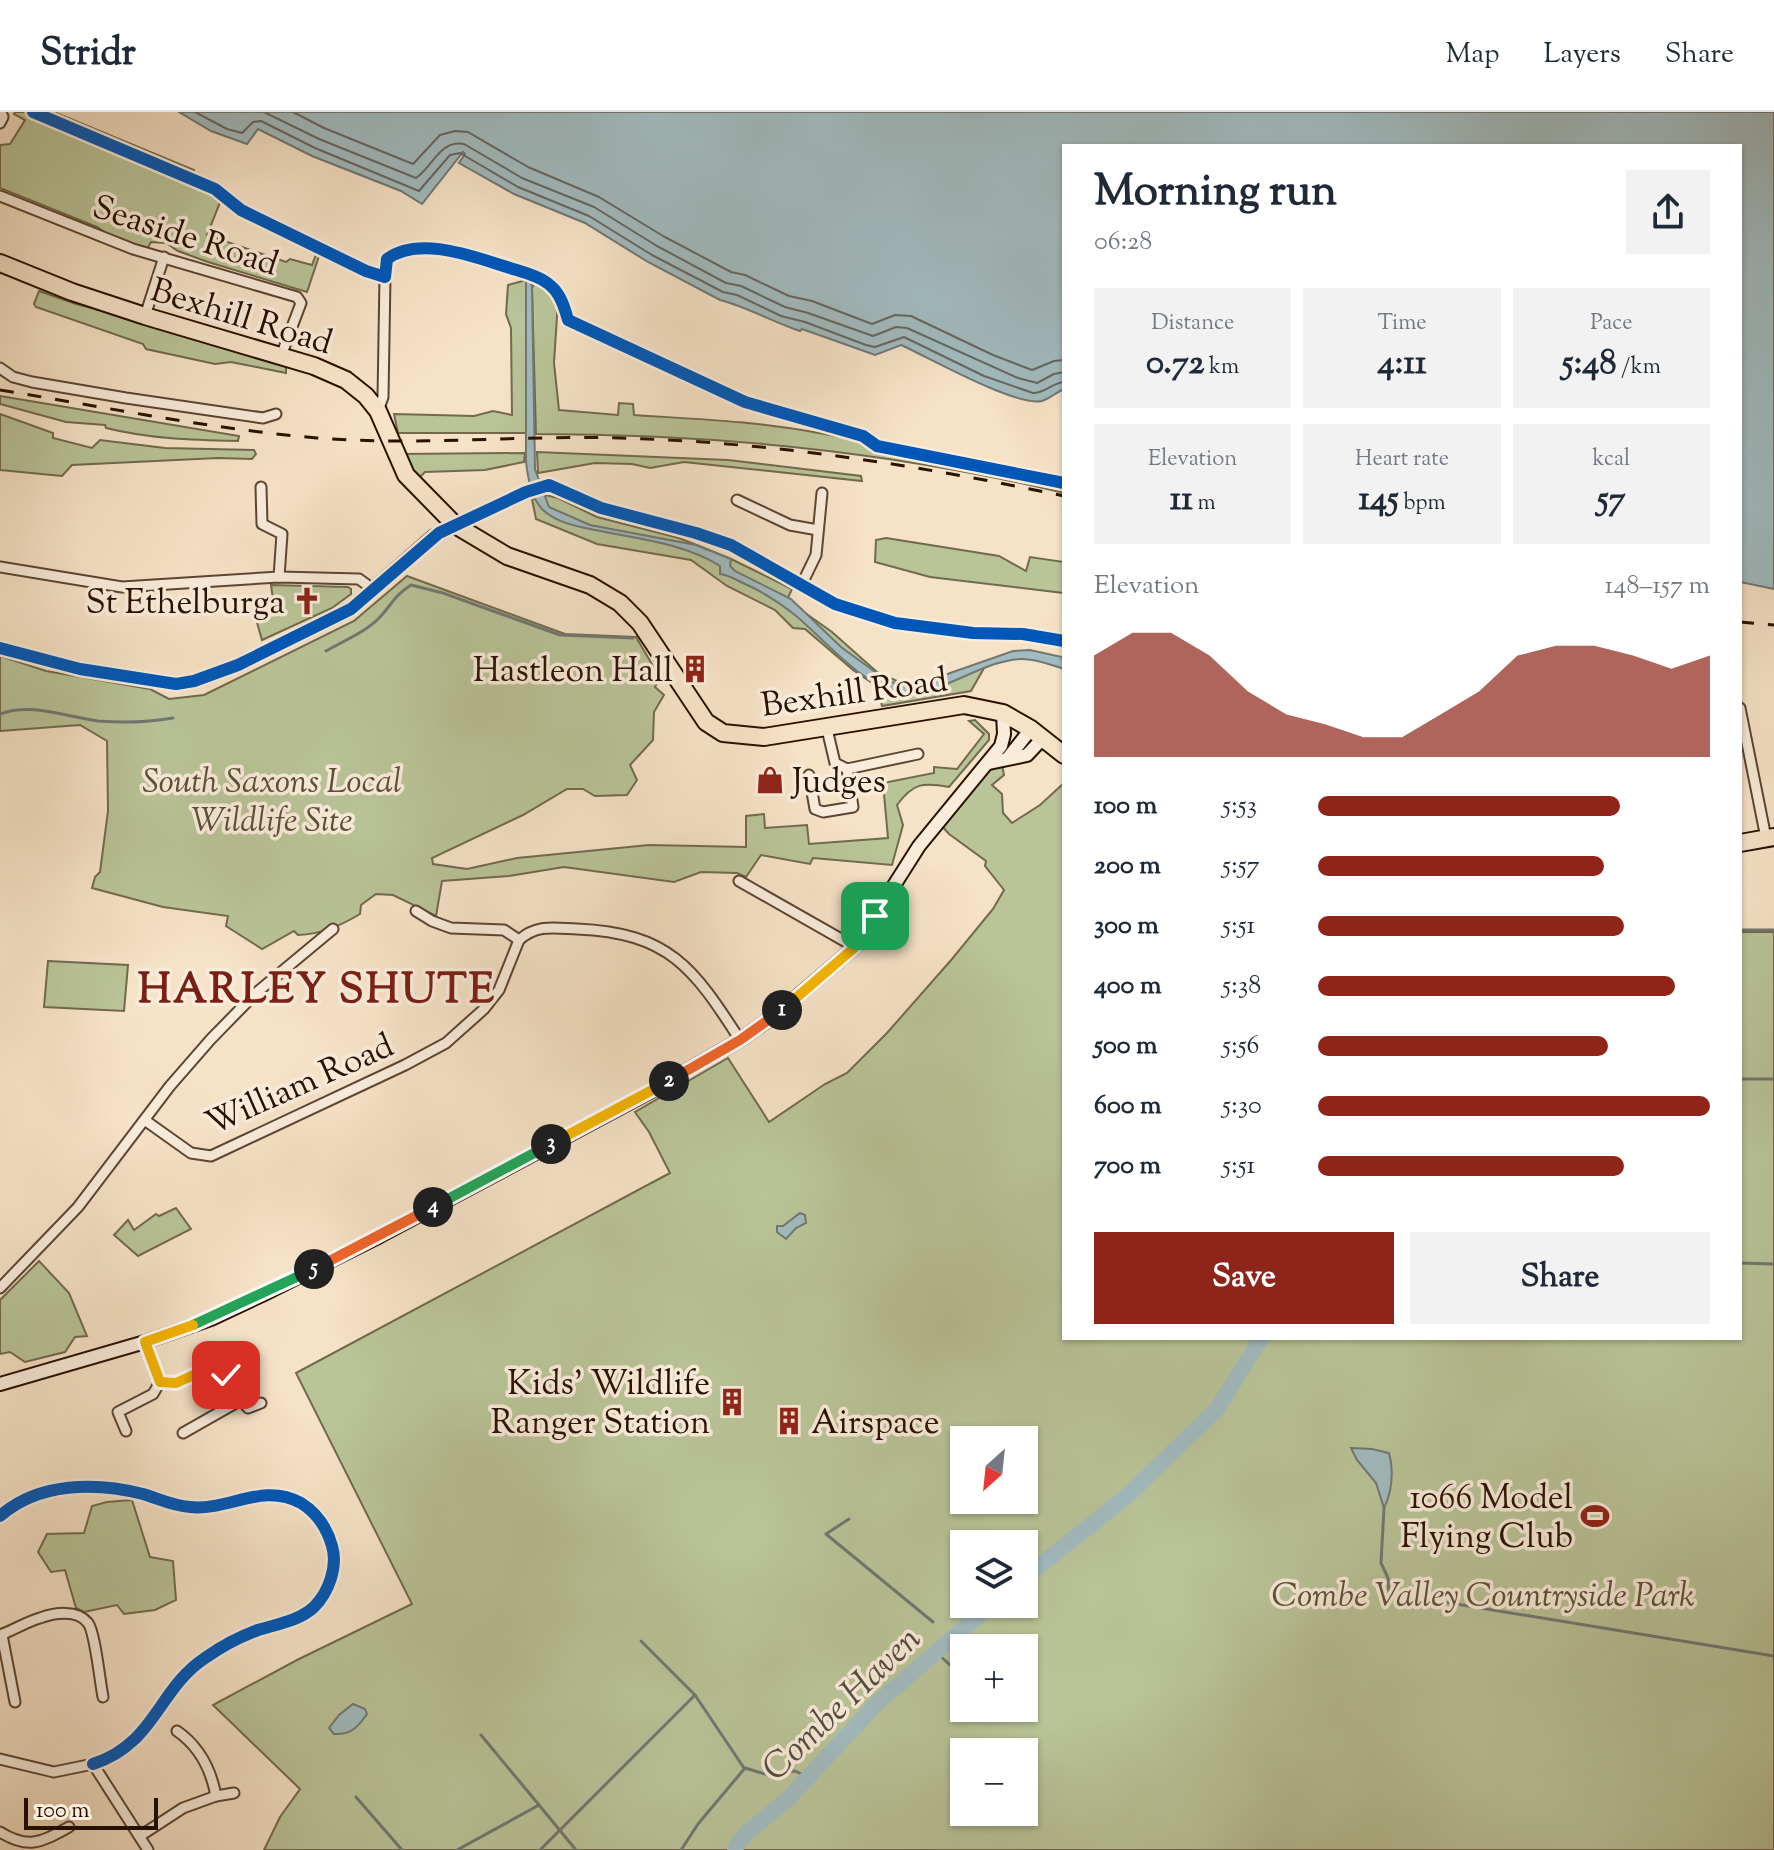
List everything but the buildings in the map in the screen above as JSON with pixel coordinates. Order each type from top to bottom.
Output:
[{"type":"highway","name":"Bexhill Road","points":[[0,263],[145,316],[314,366],[346,380],[366,396],[378,411],[406,475],[455,525],[507,556],[590,585],[620,603],[640,623],[690,700],[714,728],[731,735],[764,737],[964,705],[1003,713],[1062,753]]},
{"type":"highway","points":[[1742,843],[1770,838]]},
{"type":"main road","points":[[0,648],[80,669],[176,684],[206,677],[238,665],[351,609],[434,536],[455,525]]},
{"type":"main road","points":[[0,1384],[145,1342],[211,1319],[367,1242],[648,1093],[740,1040],[778,1013],[855,947],[919,846],[956,797],[986,765],[1003,739],[1003,713]]},
{"type":"main road","points":[[986,765],[1027,755],[1037,734]]},
{"type":"street","name":"Seaside Road","points":[[0,196],[133,249],[297,297],[301,303],[281,356]]},
{"type":"street","points":[[145,316],[164,257]]},
{"type":"street","points":[[378,411],[383,397],[385,277]]},
{"type":"street","points":[[0,368],[19,379],[126,398],[263,418],[276,414]]},
{"type":"street","points":[[455,525],[526,492],[549,485],[601,508],[731,545],[835,604],[895,623],[973,633],[1023,634],[1062,641]]},
{"type":"street","points":[[261,487],[262,524],[282,534],[279,577]]},
{"type":"street","points":[[801,586],[816,555],[822,493]]},
{"type":"street","points":[[737,500],[790,525],[818,530]]},
{"type":"street","points":[[0,567],[122,587],[279,577],[359,579],[374,590]]},
{"type":"street","points":[[1742,717],[1770,838]]},
{"type":"street","points":[[827,729],[835,763],[847,769],[918,754]]},
{"type":"street","points":[[809,775],[815,809],[823,812],[853,807],[847,769]]},
{"type":"street","points":[[739,881],[855,947]]},
{"type":"street","points":[[416,911],[451,928],[504,930],[519,940],[530,930],[542,927],[604,930],[642,938],[669,953],[693,972],[740,1040]]},
{"type":"street","points":[[0,1288],[78,1207],[170,1086],[211,1039],[256,993],[333,929]]},
{"type":"street","name":"William Road","points":[[146,1121],[191,1153],[211,1156],[405,1065],[446,1043],[484,1009],[499,990],[519,940]]},
{"type":"street","points":[[145,1342],[160,1382]]},
{"type":"street","points":[[160,1382],[176,1383],[203,1370],[215,1369],[226,1375],[248,1408],[261,1403]]},
{"type":"street","points":[[126,1431],[118,1412],[153,1394],[160,1382]]},
{"type":"street","points":[[183,1433],[241,1400]]},
{"type":"street","points":[[0,1516],[12,1505],[30,1497],[94,1485],[193,1508],[215,1507],[269,1494],[290,1497],[311,1509],[325,1526],[333,1550],[333,1574],[313,1607],[294,1619],[225,1645],[200,1661],[182,1678],[155,1718],[133,1742],[107,1760],[54,1772],[0,1759]]},
{"type":"street","points":[[15,1702],[1,1635],[43,1617],[61,1613],[76,1616],[87,1623],[103,1697]]},
{"type":"street","points":[[177,1731],[194,1738],[216,1796]]},
{"type":"street","points":[[93,1764],[148,1850]]},
{"type":"street","points":[[140,1836],[183,1808],[234,1793]]},
{"type":"street","points":[[0,1832],[16,1841],[41,1846],[69,1827]]},
{"type":"green space","points":[[15,112],[27,112],[48,124],[212,193],[221,200],[207,235],[286,262],[290,259],[312,265],[317,252],[320,253],[307,292],[208,262],[166,243],[151,242],[147,249],[0,188],[0,145],[10,144],[25,120]]},
{"type":"green space","points":[[41,112],[54,112],[194,170],[192,176]]},
{"type":"green space","points":[[536,279],[545,283],[558,301],[554,363],[559,410],[618,415],[619,403],[633,404],[634,415],[791,428],[1062,488],[1062,493],[933,466],[802,448],[670,437],[536,434],[532,288]]},
{"type":"green space","points":[[526,280],[528,433],[398,433],[394,414],[474,416],[493,411],[512,415],[511,328],[506,314],[508,285]]},
{"type":"green space","points":[[39,291],[286,366],[286,373],[231,362],[215,364],[146,349],[143,344],[36,307],[34,304]]},
{"type":"green space","points":[[0,396],[239,436],[238,441],[139,435],[106,428],[105,425],[66,422],[0,404]]},
{"type":"green space","points":[[0,414],[53,433],[53,438],[92,448],[100,440],[165,448],[254,450],[256,454],[252,459],[72,465],[62,476],[0,470]]},
{"type":"green space","points":[[537,452],[728,460],[861,476],[862,481],[684,462],[650,468],[595,463],[538,473]]},
{"type":"green space","points":[[525,453],[524,462],[485,470],[425,472],[416,481],[400,454]]},
{"type":"green space","points":[[545,495],[597,517],[679,538],[792,589],[787,600],[832,632],[877,672],[899,682],[920,684],[988,661],[971,691],[882,706],[878,687],[805,629],[793,628],[775,610],[727,586],[691,560],[597,544],[536,519],[532,499]]},
{"type":"green space","points":[[886,538],[999,556],[1026,571],[1030,557],[1062,562],[1062,593],[930,577],[875,562],[876,540]]},
{"type":"green space","name":"South Saxons Local Wildlife Site","points":[[407,576],[565,634],[636,637],[660,678],[655,687],[664,695],[654,712],[653,740],[630,765],[637,780],[627,795],[595,796],[583,789],[567,789],[523,815],[432,858],[433,864],[467,869],[517,858],[649,845],[746,847],[746,816],[764,814],[765,828],[807,825],[809,844],[888,838],[883,783],[934,773],[934,767],[957,769],[984,734],[969,721],[975,720],[989,734],[989,740],[949,787],[919,786],[908,792],[897,805],[903,825],[892,865],[813,858],[810,864],[761,855],[746,877],[737,873],[701,872],[674,882],[564,867],[509,876],[442,881],[436,916],[393,895],[376,894],[361,905],[360,914],[345,922],[315,933],[298,935],[294,931],[262,949],[226,926],[228,916],[163,907],[92,888],[100,872],[108,811],[107,741],[80,725],[0,731],[0,656],[46,671],[150,689],[169,699],[204,695],[354,621]]},
{"type":"green space","points":[[271,585],[348,587],[351,594],[332,608],[262,640],[254,612],[261,613],[262,608],[274,607]]},
{"type":"green space","name":"Combe Valley Countryside Park","points":[[1002,765],[1004,775],[992,785],[1002,794],[1003,813],[1012,823],[1040,805],[1062,785],[1062,1340],[1742,1340],[1742,932],[1774,932],[1774,1850],[264,1850],[280,1817],[300,1789],[213,1705],[412,1604],[296,1373],[670,1173],[635,1112],[728,1058],[769,1122],[847,1073],[952,959],[993,909],[1004,890],[985,866],[986,861],[940,824],[980,770]]},
{"type":"green space","points":[[48,961],[128,965],[124,1011],[44,1007]]},
{"type":"green space","points":[[176,1208],[191,1229],[138,1256],[114,1235],[128,1220],[134,1230],[156,1214],[159,1216]]},
{"type":"green space","points":[[39,1261],[69,1293],[87,1336],[75,1337],[65,1352],[25,1362],[10,1352],[0,1354],[0,1300]]},
{"type":"green space","points":[[132,1500],[150,1557],[173,1561],[176,1600],[155,1610],[124,1614],[117,1605],[84,1612],[76,1608],[65,1570],[51,1572],[38,1552],[47,1534],[84,1533],[92,1506]]},
{"type":"water","points":[[179,112],[1774,112],[1774,589],[1742,582],[1742,144],[1062,144],[1062,390],[1042,401],[1030,401],[972,380],[901,345],[875,355],[802,329],[800,331],[720,300],[648,262],[585,223],[514,194],[459,163],[465,154],[463,152],[422,204],[401,191],[312,156],[258,129],[247,144],[211,131]]},
{"type":"water","points":[[526,281],[531,281],[535,469],[549,507],[590,525],[696,545],[731,559],[730,566],[735,571],[791,599],[841,647],[889,682],[916,685],[1013,651],[1030,650],[1062,657],[1062,668],[1022,659],[991,665],[928,690],[898,692],[884,687],[843,660],[789,610],[732,577],[720,574],[720,566],[707,559],[662,543],[570,524],[548,514],[533,493],[526,462]]},
{"type":"water","points":[[800,1213],[805,1215],[806,1223],[786,1239],[777,1232],[777,1226],[783,1226]]},
{"type":"water","points":[[1351,1448],[1389,1453],[1391,1481],[1384,1508],[1376,1483]]},
{"type":"water","points":[[353,1704],[365,1709],[367,1714],[354,1729],[334,1734],[329,1728]]},
{"type":"waterway","points":[[326,651],[374,622],[411,585],[443,593],[560,635],[633,638]]},
{"type":"waterway","points":[[0,714],[24,709],[98,721],[173,718]]},
{"type":"waterway","points":[[1742,930],[1774,930]]},
{"type":"waterway","points":[[1742,1079],[1774,1079]]},
{"type":"waterway","points":[[1742,1263],[1774,1264]]},
{"type":"waterway","name":"Combe Haven","points":[[1038,1567],[1127,1496],[1217,1409],[1260,1340]]},
{"type":"waterway","points":[[1384,1508],[1381,1563],[1388,1578],[1389,1593],[1774,1656]]},
{"type":"waterway","points":[[849,1519],[826,1534],[933,1622]]},
{"type":"waterway","name":"Combe Haven","points":[[735,1850],[749,1831],[788,1799],[876,1704],[976,1618]]},
{"type":"waterway","points":[[641,1641],[695,1695],[744,1768]]},
{"type":"waterway","points":[[936,1652],[950,1665]]},
{"type":"waterway","points":[[540,1850],[695,1695]]},
{"type":"waterway","points":[[481,1735],[539,1805]]},
{"type":"waterway","points":[[681,1850],[698,1824],[745,1768],[765,1774],[795,1771],[808,1777]]},
{"type":"waterway","points":[[356,1797],[402,1850]]},
{"type":"waterway","points":[[457,1850],[539,1805],[576,1850]]},
{"type":"railway","points":[[0,390],[198,423],[317,438],[393,441],[620,438],[732,444],[899,465],[1062,496]]},
{"type":"railway","points":[[1742,622],[1774,625]]},
{"type":"cycle path","points":[[33,112],[215,189],[241,210],[366,271],[385,277],[387,259],[415,249],[447,250],[479,258],[548,283],[560,298],[568,320],[745,402],[863,436],[877,446],[1062,483]]},
{"type":"cycle path","points":[[0,648],[80,669],[176,684],[194,681],[238,665],[351,609],[439,533],[526,492],[549,485],[601,508],[731,545],[835,604],[895,623],[973,633],[1023,634],[1062,641]]},
{"type":"cycle path","points":[[0,1516],[32,1497],[68,1488],[125,1490],[190,1507],[273,1495],[287,1497],[307,1507],[321,1522],[330,1539],[334,1554],[333,1570],[328,1586],[314,1607],[295,1619],[237,1639],[205,1658],[176,1685],[130,1743],[114,1755],[93,1764]]},
{"type":"place","name":"St Ethelburga","points":[[307,601]]},
{"type":"place","name":"Hastleon Hall","points":[[695,669]]},
{"type":"place","name":"Judges","points":[[770,780]]},
{"type":"place","name":"Kids' Wildlife Ranger Station","points":[[732,1402]]},
{"type":"place","name":"Airspace","points":[[789,1421]]},
{"type":"place","name":"1066 Model Flying Club","points":[[1595,1516]]},
{"type":"district","name":"HARLEY SHUTE","points":[[317,987]]},
{"type":"route","points":[[226,1375],[215,1369],[203,1370],[176,1383],[160,1382],[145,1342],[211,1319],[380,1236],[648,1093],[740,1040],[831,971],[855,947],[875,916]]}]
